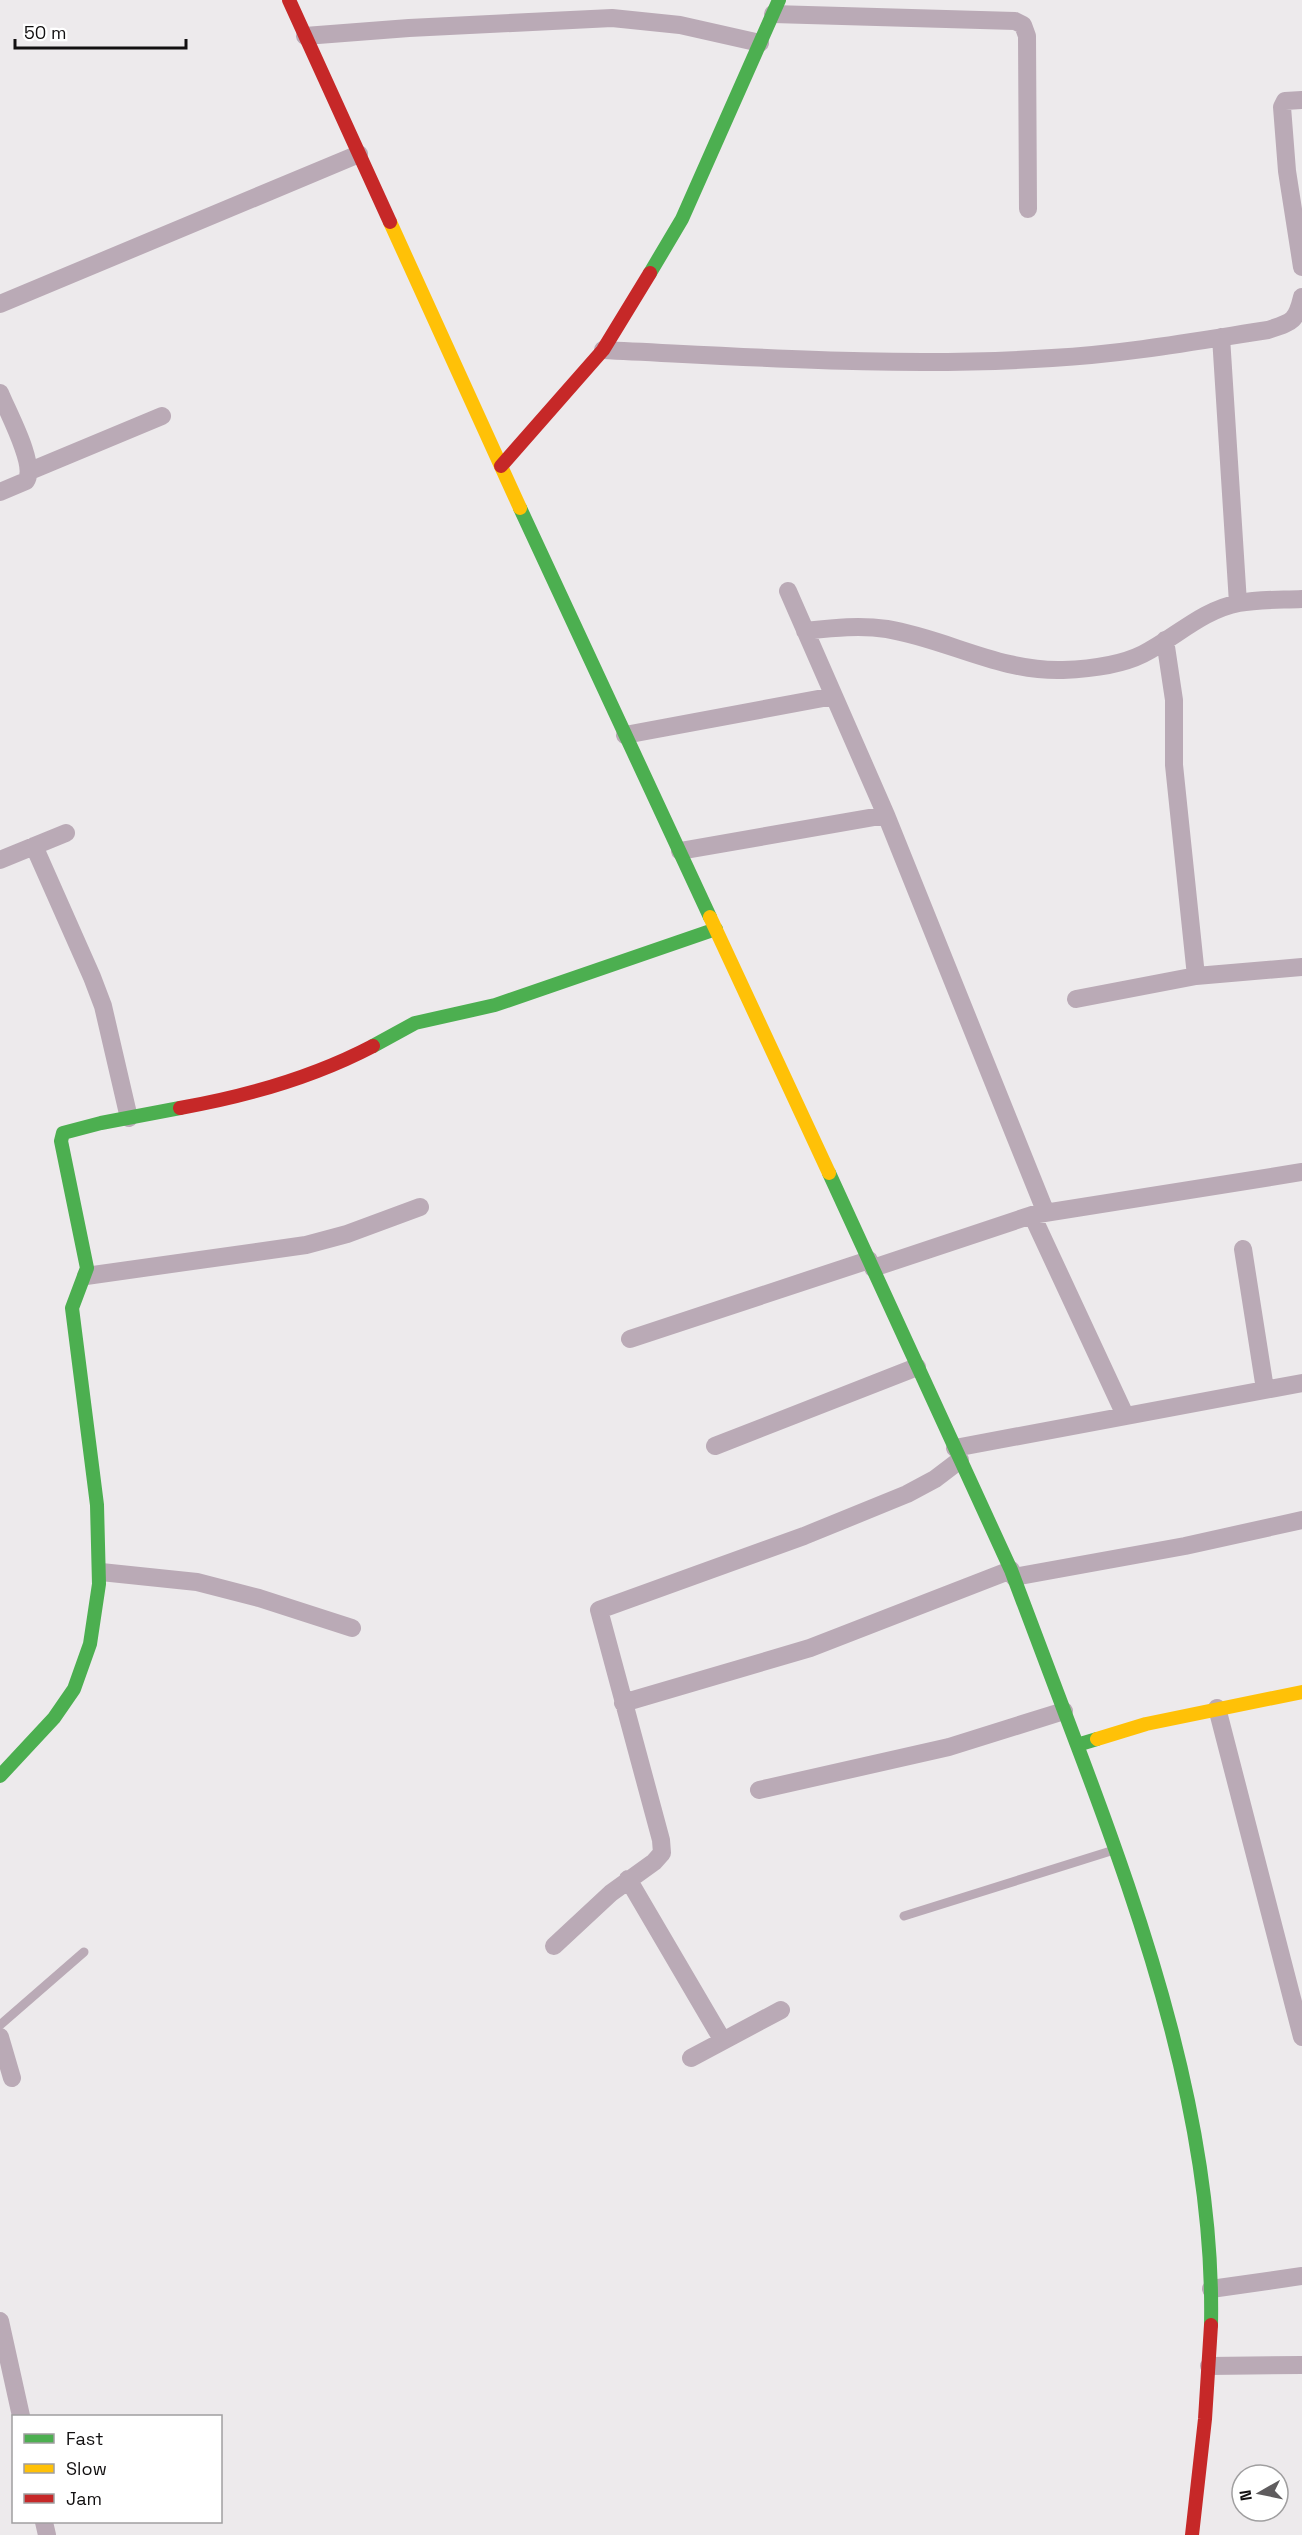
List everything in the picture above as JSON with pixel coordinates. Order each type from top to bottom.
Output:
[{"type":"street","points":[[289,0],[501,466],[1012,1573],[1115,1850],[1163,2000],[1185,2089],[1208,2224],[1211,2289],[1209,2366],[1203,2454],[1192,2535]]},
{"type":"street","points":[[501,466],[603,350],[682,219],[776,7],[1015,21],[1023,25],[1027,36],[1028,209]]},
{"type":"street","points":[[305,36],[410,28],[612,18],[680,25],[760,43]]},
{"type":"street","points":[[1302,100],[1285,101],[1282,105],[1294,171],[1302,267]]},
{"type":"street","points":[[0,304],[359,154]]},
{"type":"street","points":[[603,350],[900,362],[1052,358],[1119,352],[1268,330],[1286,324],[1298,315],[1302,297]]},
{"type":"street","points":[[1221,337],[1238,603]]},
{"type":"street","points":[[0,393],[30,471],[26,481],[0,492]]},
{"type":"street","points":[[30,471],[162,416]]},
{"type":"street","points":[[788,591],[886,815],[1039,1214],[1125,1415]]},
{"type":"street","points":[[805,631],[845,627],[887,629],[911,634],[993,661],[1031,669],[1062,670],[1124,662],[1143,654],[1194,621],[1238,603],[1302,599]]},
{"type":"street","points":[[1165,640],[1174,700],[1174,765],[1196,976]]},
{"type":"street","points":[[625,735],[834,696]]},
{"type":"street","points":[[680,851],[886,815]]},
{"type":"street","points":[[0,860],[66,833]]},
{"type":"street","points":[[34,846],[99,996],[129,1118]]},
{"type":"street","points":[[0,1776],[56,1715],[78,1679],[89,1651],[101,1572],[101,1539],[96,1487],[72,1308],[75,1295],[86,1276],[86,1264],[62,1136],[68,1130],[232,1099],[270,1089],[353,1056],[415,1023],[495,1005],[716,929]]},
{"type":"street","points":[[1076,999],[1196,976],[1302,967]]},
{"type":"street","points":[[630,1339],[1039,1214],[1302,1172]]},
{"type":"street","points":[[86,1276],[306,1245],[347,1234],[420,1208]]},
{"type":"street","points":[[1244,1249],[1265,1389]]},
{"type":"street","points":[[715,1446],[917,1366]]},
{"type":"street","points":[[554,1946],[628,1879],[654,1862],[662,1853],[663,1848],[599,1615],[600,1608],[804,1536],[907,1494],[935,1479],[958,1454],[1125,1415],[1302,1383]]},
{"type":"street","points":[[623,1702],[810,1648],[1012,1573],[1185,1546],[1302,1520]]},
{"type":"street","points":[[101,1572],[196,1582],[259,1598],[352,1628]]},
{"type":"street","points":[[1077,1745],[1146,1724],[1302,1692]]},
{"type":"street","points":[[1217,1708],[1302,2037]]},
{"type":"street","points":[[759,1790],[949,1747],[1064,1711]]},
{"type":"street","points":[[628,1879],[723,2041]]},
{"type":"street","points":[[691,2058],[781,2010]]},
{"type":"street","points":[[0,2037],[12,2078]]},
{"type":"street","points":[[1211,2289],[1302,2276]]},
{"type":"street","points":[[0,2321],[21,2415]]},
{"type":"street","points":[[1209,2366],[1302,2365]]},
{"type":"lane","points":[[904,1916],[1115,1850]]},
{"type":"lane","points":[[0,2025],[84,1952]]},
{"type":"traffic: fast","points":[[650,273],[682,219],[779,0]]},
{"type":"traffic: fast","points":[[520,508],[710,917]]},
{"type":"traffic: fast","points":[[373,1046],[415,1023],[495,1005],[716,929]]},
{"type":"traffic: fast","points":[[0,1776],[54,1718],[74,1689],[90,1644],[99,1584],[97,1505],[72,1308],[87,1268],[61,1141],[63,1133],[101,1123],[180,1108]]},
{"type":"traffic: fast","points":[[829,1173],[1011,1570],[1077,1745]]},
{"type":"traffic: fast","points":[[1097,1739],[1077,1745],[1128,1885],[1151,1957],[1189,2103],[1201,2177],[1209,2251],[1211,2325]]},
{"type":"traffic: slow","points":[[390,222],[520,508]]},
{"type":"traffic: slow","points":[[710,917],[829,1173]]},
{"type":"traffic: slow","points":[[1097,1739],[1146,1724],[1302,1692]]},
{"type":"traffic: jam","points":[[289,0],[390,222]]},
{"type":"traffic: jam","points":[[501,466],[603,350],[650,273]]},
{"type":"traffic: jam","points":[[180,1108],[255,1092],[303,1077],[373,1046]]},
{"type":"traffic: jam","points":[[1192,2535],[1205,2419],[1211,2325]]}]
